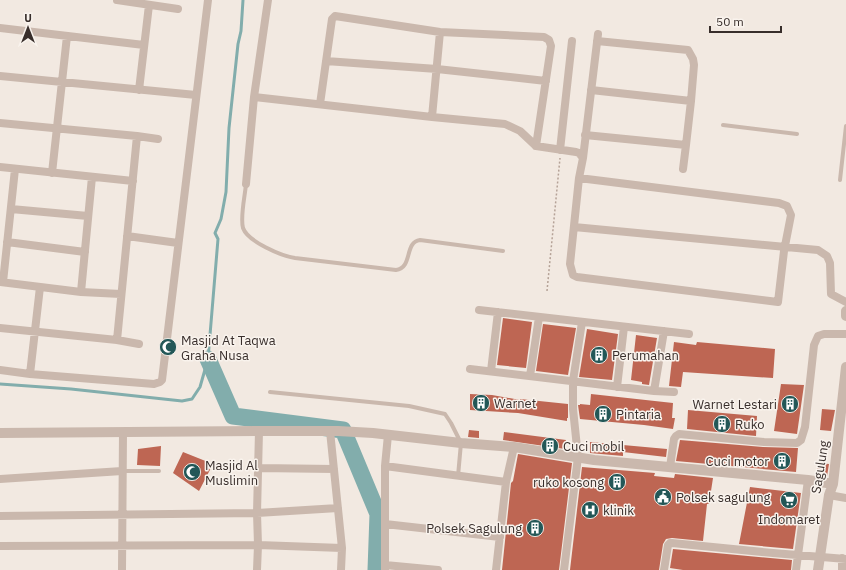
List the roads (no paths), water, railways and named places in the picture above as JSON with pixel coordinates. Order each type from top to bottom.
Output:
[{"type":"street","points":[[117,0],[178,9]]},
{"type":"street","points":[[0,370],[30,374],[154,384],[160,382],[163,378],[208,0]]},
{"type":"street","points":[[246,184],[254,96],[268,0]]},
{"type":"street","points":[[139,90],[149,4]]},
{"type":"street","points":[[320,104],[332,19],[335,16],[440,32],[533,36],[547,39],[550,46],[536,146]]},
{"type":"street","points":[[0,28],[144,45]]},
{"type":"street","points":[[432,117],[440,32]]},
{"type":"street","points":[[52,173],[67,36]]},
{"type":"street","points":[[579,178],[779,203],[787,206],[791,215],[778,302],[577,277],[573,275],[570,264],[579,178],[583,158],[598,38],[688,50],[694,64],[683,169]]},
{"type":"street","points":[[560,150],[572,41]]},
{"type":"street","points":[[326,61],[437,69],[546,81]]},
{"type":"street","points":[[0,76],[196,95]]},
{"type":"street","points":[[591,90],[691,101]]},
{"type":"street","points":[[254,96],[505,124],[520,131],[536,146],[576,152],[583,158]]},
{"type":"street","points":[[0,123],[158,139]]},
{"type":"street","points":[[585,135],[686,145]]},
{"type":"street","points":[[117,340],[137,136]]},
{"type":"street","points":[[0,167],[133,181]]},
{"type":"street","points":[[15,169],[1,282],[81,292],[121,294]]},
{"type":"street","points":[[81,292],[92,177]]},
{"type":"street","points":[[11,209],[88,216]]},
{"type":"street","points":[[574,227],[818,250],[827,256],[830,262],[831,294],[846,302]]},
{"type":"street","points":[[127,236],[178,244]]},
{"type":"street","points":[[7,242],[85,252]]},
{"type":"street","points":[[30,374],[40,287]]},
{"type":"street","points":[[479,310],[689,334]]},
{"type":"street","points":[[846,311],[846,316]]},
{"type":"street","points":[[491,371],[498,312]]},
{"type":"street","points":[[530,376],[539,317]]},
{"type":"street","points":[[564,570],[578,457],[573,409],[573,381],[582,322]]},
{"type":"street","points":[[617,387],[624,327]]},
{"type":"street","points":[[0,328],[117,340],[139,344]]},
{"type":"street","points":[[654,391],[664,331]]},
{"type":"street","points":[[670,467],[674,439],[679,434],[764,442],[797,443],[801,440],[805,428],[814,344],[818,336],[824,334],[846,334]]},
{"type":"street","name":"Sagulung","points":[[818,570],[829,495],[833,484],[846,367]]},
{"type":"street","points":[[470,369],[617,387],[674,392]]},
{"type":"street","points":[[257,570],[259,431]]},
{"type":"street","points":[[0,433],[334,431],[373,433],[461,443],[514,446],[594,460],[808,480],[833,484]]},
{"type":"street","points":[[334,431],[334,469],[342,548],[341,570]]},
{"type":"street","points":[[122,570],[123,432]]},
{"type":"street","points":[[388,435],[385,466],[385,567],[438,570]]},
{"type":"street","points":[[496,570],[506,482],[514,446]]},
{"type":"street","points":[[385,466],[506,482]]},
{"type":"street","points":[[258,468],[334,469]]},
{"type":"street","points":[[0,479],[122,471]]},
{"type":"street","points":[[796,570],[808,480]]},
{"type":"street","points":[[829,495],[846,498]]},
{"type":"street","points":[[0,516],[257,513],[338,508]]},
{"type":"street","points":[[385,524],[500,537]]},
{"type":"street","points":[[664,570],[668,545],[670,543],[844,558],[842,570]]},
{"type":"street","points":[[0,546],[258,545],[342,548]]},
{"type":"lane","points":[[723,125],[797,134]]},
{"type":"lane","points":[[840,180],[846,126]]},
{"type":"lane","points":[[246,184],[242,220],[246,234],[266,248],[281,255],[295,258],[401,270],[405,266],[412,244],[416,240],[503,251]]},
{"type":"lane","points":[[270,392],[409,406],[445,414],[461,443],[458,476]]},
{"type":"lane","points":[[122,471],[159,471]]},
{"type":"waterway","points":[[0,384],[71,389],[182,401],[192,399],[200,387],[208,359],[218,239],[215,233],[221,219],[226,192],[229,128],[238,44],[241,31],[243,0]]},
{"type":"waterway","points":[[208,359],[233,416],[343,430],[378,514],[376,570]]},
{"type":"place","name":"Masjid At Taqwa Graha Nusa","points":[[168,347]]},
{"type":"place","name":"Perumahan","points":[[599,355]]},
{"type":"place","name":"Warnet","points":[[481,403]]},
{"type":"place","name":"Warnet Lestari","points":[[790,404]]},
{"type":"place","name":"Pintaria","points":[[603,414]]},
{"type":"place","name":"Ruko","points":[[722,424]]},
{"type":"place","name":"Cuci mobil","points":[[550,446]]},
{"type":"place","name":"Cuci motor","points":[[782,461]]},
{"type":"place","name":"Masjid Al Muslimin","points":[[192,472]]},
{"type":"place","name":"ruko kosong","points":[[617,482]]},
{"type":"place","name":"Polsek sagulung","points":[[663,497]]},
{"type":"place","name":"Indomaret","points":[[789,500]]},
{"type":"place","name":"klinik","points":[[590,510]]},
{"type":"place","name":"Polsek Sagulung","points":[[535,528]]}]
